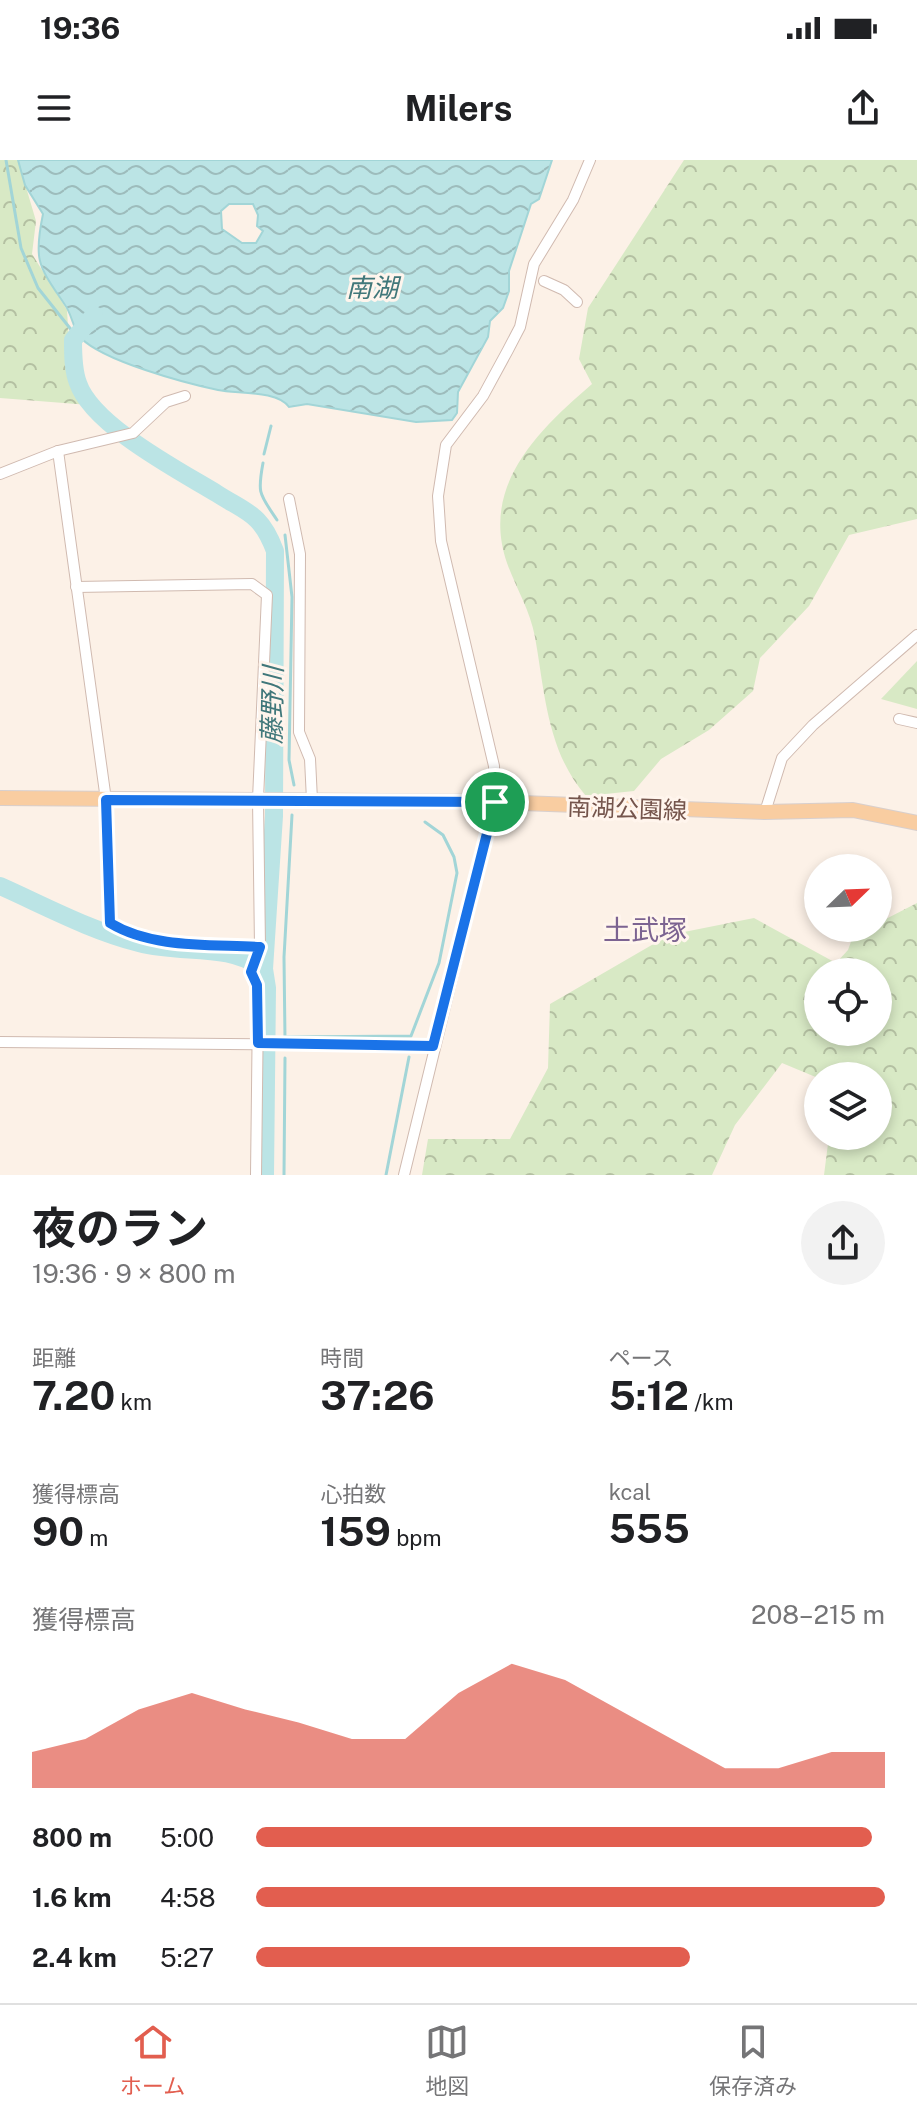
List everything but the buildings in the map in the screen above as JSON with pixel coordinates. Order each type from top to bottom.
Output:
[{"type":"main road","name":"南湖公園線","points":[[0,798],[495,802],[765,812],[853,810],[917,823]]},
{"type":"street","points":[[404,1175],[433,1046],[495,802],[494,766],[441,541],[438,496],[446,445],[483,396],[520,327],[534,264],[573,200],[590,160]]},
{"type":"street","points":[[544,281],[564,290],[577,302]]},
{"type":"street","points":[[0,474],[58,451],[127,435],[166,402],[185,396]]},
{"type":"street","points":[[58,451],[106,800],[110,923],[127,933],[151,939],[256,958]]},
{"type":"street","points":[[289,499],[300,554],[299,732],[310,759],[312,800]]},
{"type":"street","points":[[76,587],[252,584],[267,595],[258,799],[256,1175]]},
{"type":"street","points":[[765,812],[782,758],[917,635]]},
{"type":"street","points":[[899,719],[917,723]]},
{"type":"street","points":[[0,1042],[277,1042],[433,1046]]},
{"type":"green space","points":[[0,160],[18,160],[36,221],[32,254],[67,310],[70,359],[89,405],[0,398]]},
{"type":"green space","points":[[684,160],[917,160],[917,519],[849,535],[809,606],[760,658],[753,691],[709,730],[661,759],[634,791],[586,796],[573,779],[555,741],[533,627],[507,563],[501,535],[501,509],[508,484],[535,440],[592,384],[579,359],[588,308]]},
{"type":"green space","points":[[917,661],[917,709],[881,699]]},
{"type":"green space","points":[[917,903],[917,1175],[824,1175],[827,1150],[892,1150],[892,1062],[804,1062],[804,1072],[782,1063],[735,1125],[712,1175],[422,1175],[428,1139],[510,1139],[548,1068],[550,1004],[669,935],[754,918],[827,958],[804,958],[804,1046],[892,1046],[892,958],[841,958],[851,942],[892,942],[892,916]]},
{"type":"water","name":"南湖","points":[[18,160],[552,160],[539,199],[531,204],[509,271],[509,291],[503,308],[490,321],[488,337],[458,392],[457,413],[452,420],[416,422],[307,404],[289,407],[266,395],[218,390],[166,377],[125,363],[92,347],[78,335],[67,309],[40,263],[43,214],[25,185]],"holes":[[[229,204],[253,204],[258,215],[257,226],[263,231],[256,243],[242,243],[222,229],[221,211]]]},
{"type":"waterway","points":[[6,160],[21,248],[38,288],[73,332],[73,340]]},
{"type":"waterway","name":"藤野川","points":[[94,315],[73,340],[75,373],[86,399],[100,415],[138,445],[252,515],[270,538],[275,551],[274,816],[264,969],[267,988],[265,1175]]},
{"type":"waterway","points":[[264,454],[271,426]]},
{"type":"waterway","points":[[263,463],[261,494],[277,520]]},
{"type":"waterway","points":[[285,535],[292,597],[289,760],[294,785]]},
{"type":"waterway","points":[[285,1039],[284,957],[292,815]]},
{"type":"waterway","points":[[285,1037],[411,1036],[439,963],[457,873],[454,857],[443,835],[425,822]]},
{"type":"waterway","points":[[0,886],[68,918],[121,938],[156,946],[234,955],[264,969]]},
{"type":"waterway","points":[[386,1175],[409,1057]]},
{"type":"waterway","points":[[284,1175],[285,1058]]},
{"type":"district","name":"土武塚","points":[[645,929]]},
{"type":"route","points":[[106,800],[495,802],[433,1046],[258,1043],[257,985],[251,968],[258,958],[260,947],[151,939],[127,933],[110,923],[106,800]]}]
